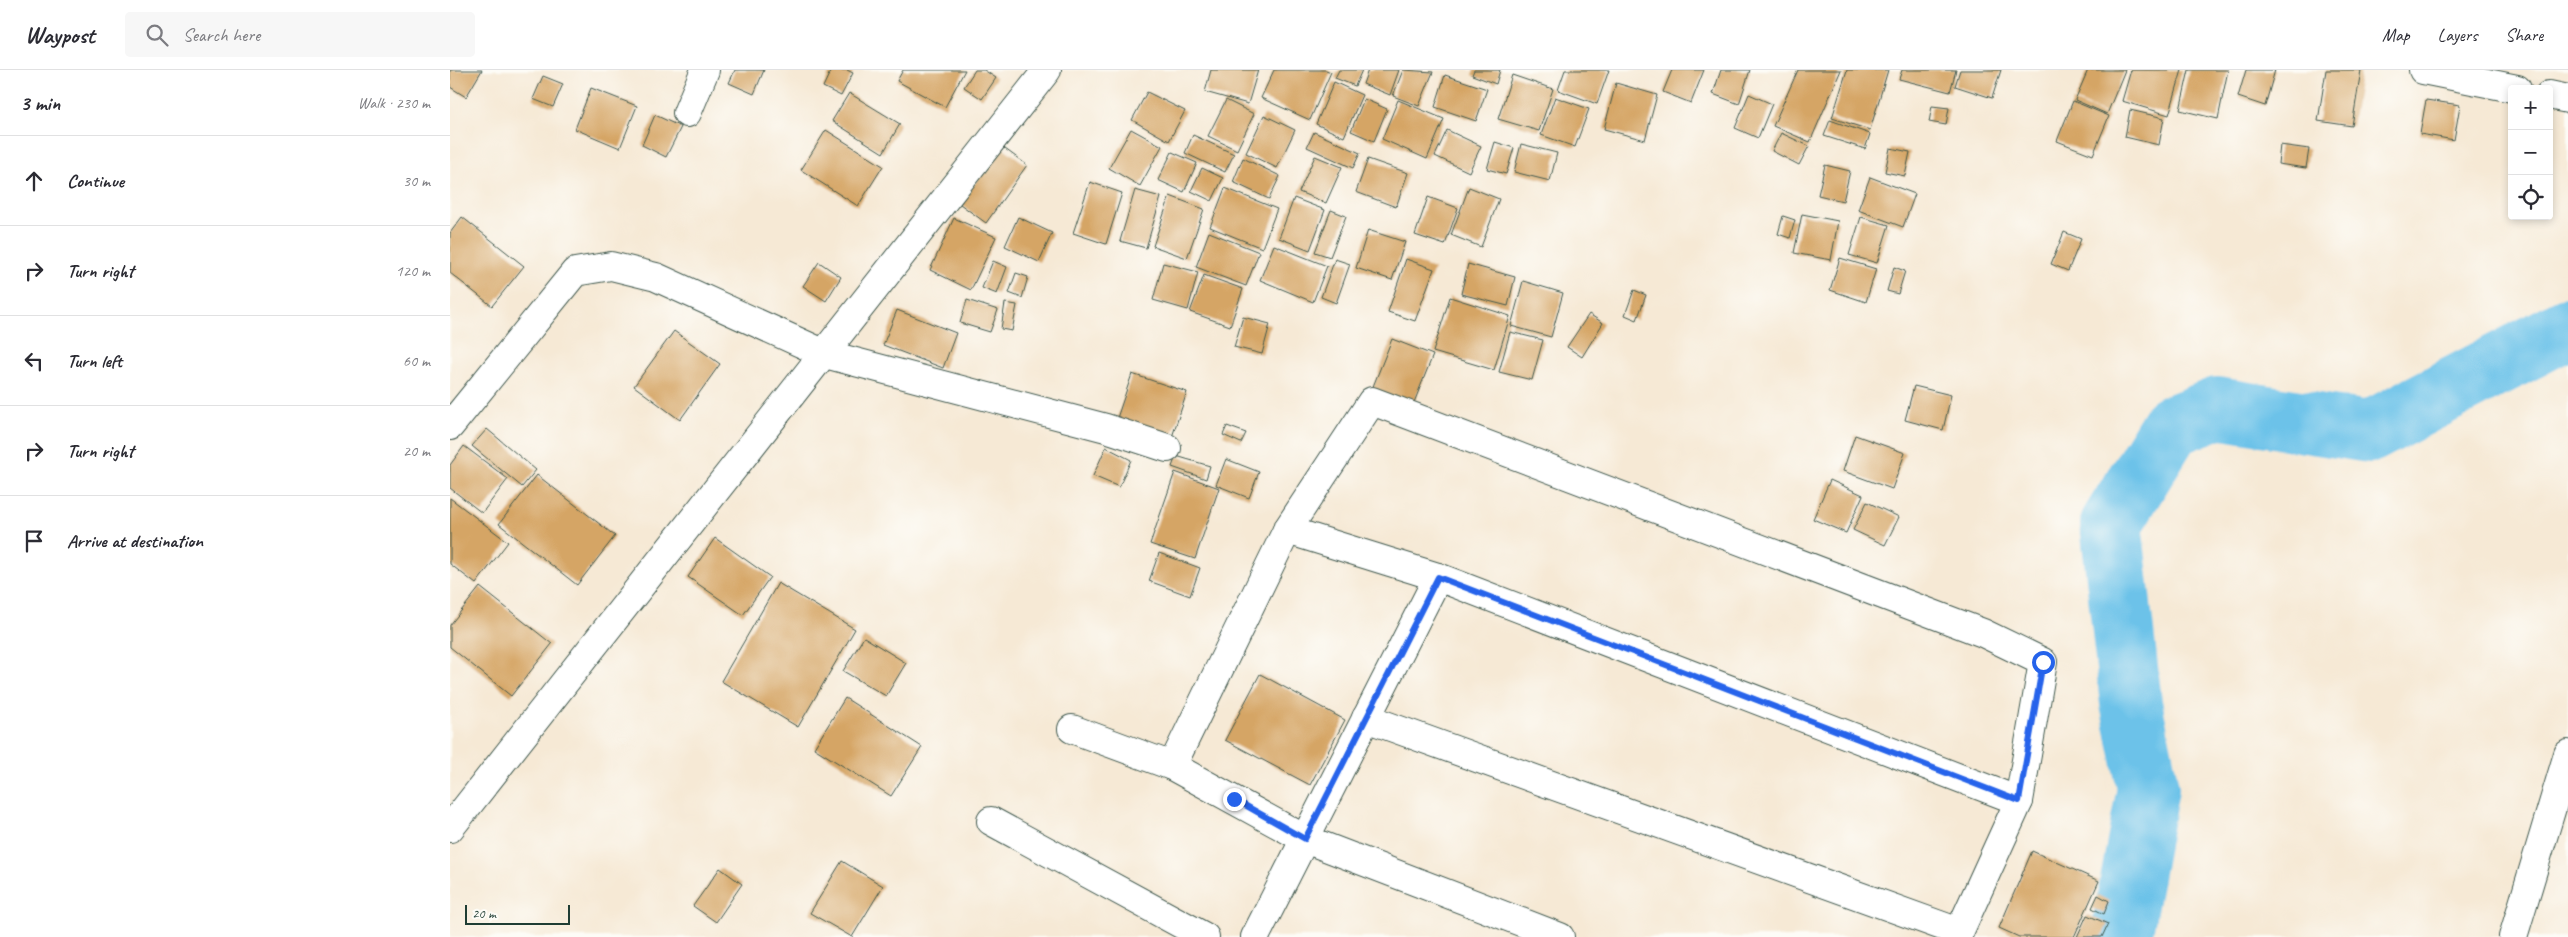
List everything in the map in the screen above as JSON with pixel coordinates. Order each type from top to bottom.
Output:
[{"type":"street","points":[[688,113],[705,70]]},
{"type":"street","points":[[450,828],[1047,70]]},
{"type":"street","points":[[2423,70],[2508,87]]},
{"type":"street","points":[[2553,96],[2568,99]]},
{"type":"street","points":[[450,426],[574,272],[611,266],[656,277],[824,354],[1106,428],[1167,448]]},
{"type":"street","points":[[1172,766],[1287,530],[1372,401],[1982,633],[2043,662],[2019,801],[1958,935],[1366,718]]},
{"type":"street","points":[[1287,530],[1438,577],[2019,801]]},
{"type":"street","points":[[1255,937],[1438,577]]},
{"type":"street","points":[[1072,729],[1172,766],[1305,839],[1560,937]]},
{"type":"street","points":[[2521,936],[2568,754]]},
{"type":"street","points":[[991,820],[1205,937]]},
{"type":"building","points":[[450,70],[482,70],[466,97],[450,87]]},
{"type":"building","points":[[735,70],[764,70],[754,94],[729,83]]},
{"type":"building","points":[[831,70],[847,70],[853,73],[841,96],[823,87]]},
{"type":"building","points":[[903,70],[965,70],[945,107],[897,81]]},
{"type":"building","points":[[975,70],[984,70],[996,78],[982,99],[964,87]]},
{"type":"building","points":[[1211,70],[1258,70],[1248,104],[1205,92]]},
{"type":"building","points":[[1274,70],[1326,70],[1331,72],[1310,120],[1261,98]]},
{"type":"building","points":[[1339,70],[1362,70],[1355,86],[1335,78]]},
{"type":"building","points":[[1368,70],[1399,70],[1390,95],[1363,84]]},
{"type":"building","points":[[1403,70],[1433,72],[1419,106],[1393,96]]},
{"type":"building","points":[[1474,70],[1500,70],[1496,84],[1472,75]]},
{"type":"building","points":[[1565,70],[1609,70],[1597,104],[1558,90]]},
{"type":"building","points":[[1672,70],[1704,70],[1691,103],[1663,92]]},
{"type":"building","points":[[1721,70],[1750,70],[1739,104],[1713,94]]},
{"type":"building","points":[[1798,70],[1841,70],[1810,142],[1773,126]]},
{"type":"building","points":[[1847,70],[1888,70],[1870,130],[1832,118]]},
{"type":"building","points":[[1902,70],[1956,70],[1950,92],[1899,79]]},
{"type":"building","points":[[1960,70],[2001,70],[1992,98],[1955,86]]},
{"type":"building","points":[[2088,70],[2125,70],[2107,114],[2075,100]]},
{"type":"building","points":[[2131,70],[2182,70],[2169,115],[2122,101]]},
{"type":"building","points":[[2189,70],[2228,70],[2218,119],[2180,110]]},
{"type":"building","points":[[2246,70],[2275,70],[2265,106],[2238,97]]},
{"type":"building","points":[[2326,70],[2361,70],[2352,126],[2318,121]]},
{"type":"building","points":[[1445,75],[1487,89],[1476,121],[1435,107]]},
{"type":"building","points":[[1512,75],[1553,89],[1539,131],[1498,119]]},
{"type":"building","points":[[543,76],[563,84],[553,107],[533,99]]},
{"type":"building","points":[[1334,82],[1362,95],[1344,137],[1316,124]]},
{"type":"building","points":[[1616,83],[1657,95],[1645,140],[1604,129]]},
{"type":"building","points":[[591,88],[637,106],[620,148],[575,129]]},
{"type":"building","points":[[1147,92],[1185,111],[1169,141],[1132,120]]},
{"type":"building","points":[[849,93],[900,124],[883,153],[832,121]]},
{"type":"building","points":[[1749,94],[1772,104],[1758,138],[1735,128]]},
{"type":"building","points":[[1555,97],[1589,109],[1575,147],[1541,135]]},
{"type":"building","points":[[1364,99],[1387,109],[1374,141],[1351,131]]},
{"type":"building","points":[[1226,100],[1254,114],[1237,150],[1208,136]]},
{"type":"building","points":[[1398,100],[1444,119],[1427,159],[1382,139]]},
{"type":"building","points":[[2426,100],[2460,105],[2454,140],[2420,134]]},
{"type":"building","points":[[2073,101],[2109,116],[2093,155],[2057,141]]},
{"type":"building","points":[[1932,106],[1949,108],[1946,125],[1929,122]]},
{"type":"building","points":[[2130,110],[2164,118],[2159,145],[2125,137]]},
{"type":"building","points":[[655,115],[681,127],[666,157],[642,145]]},
{"type":"building","points":[[1264,115],[1295,130],[1277,168],[1246,153]]},
{"type":"building","points":[[1830,120],[1870,134],[1865,149],[1824,136]]},
{"type":"building","points":[[1131,129],[1162,146],[1140,186],[1109,168]]},
{"type":"building","points":[[826,130],[883,166],[858,206],[801,170]]},
{"type":"building","points":[[1447,130],[1481,146],[1469,172],[1435,156]]},
{"type":"building","points":[[1314,132],[1360,153],[1353,168],[1307,147]]},
{"type":"building","points":[[1781,133],[1809,146],[1799,165],[1772,151]]},
{"type":"building","points":[[1193,135],[1234,154],[1225,172],[1185,153]]},
{"type":"building","points":[[1495,142],[1514,148],[1506,174],[1487,169]]},
{"type":"building","points":[[1521,144],[1557,153],[1550,181],[1514,172]]},
{"type":"building","points":[[2280,145],[2309,149],[2306,168],[2278,164]]},
{"type":"building","points":[[1001,146],[1027,165],[986,223],[960,204]]},
{"type":"building","points":[[1890,148],[1910,152],[1905,176],[1885,172]]},
{"type":"building","points":[[1172,152],[1197,163],[1184,192],[1158,180]]},
{"type":"building","points":[[1315,156],[1342,167],[1326,203],[1299,192]]},
{"type":"building","points":[[1243,158],[1280,176],[1269,199],[1233,182]]},
{"type":"building","points":[[1368,159],[1408,173],[1396,207],[1356,192]]},
{"type":"building","points":[[1825,165],[1850,171],[1843,201],[1818,195]]},
{"type":"building","points":[[1202,168],[1223,178],[1212,201],[1191,191]]},
{"type":"building","points":[[1870,177],[1915,194],[1903,227],[1858,210]]},
{"type":"building","points":[[1090,182],[1122,193],[1106,244],[1073,233]]},
{"type":"building","points":[[1469,187],[1499,199],[1481,247],[1451,235]]},
{"type":"building","points":[[1225,188],[1277,209],[1262,248],[1210,227]]},
{"type":"building","points":[[1135,190],[1161,197],[1146,248],[1120,241]]},
{"type":"building","points":[[1170,196],[1204,209],[1187,258],[1153,246]]},
{"type":"building","points":[[1428,197],[1458,208],[1445,245],[1415,235]]},
{"type":"building","points":[[1294,198],[1325,210],[1310,250],[1279,238]]},
{"type":"building","points":[[1331,210],[1346,216],[1330,257],[1315,252]]},
{"type":"building","points":[[1802,214],[1838,221],[1831,260],[1794,253]]},
{"type":"building","points":[[1783,216],[1795,220],[1790,238],[1778,234]]},
{"type":"building","points":[[462,217],[524,266],[492,306],[450,273],[450,233]]},
{"type":"building","points":[[1018,217],[1052,233],[1039,262],[1005,246]]},
{"type":"building","points":[[1861,217],[1889,225],[1877,263],[1849,255]]},
{"type":"building","points":[[954,218],[996,237],[971,290],[930,270]]},
{"type":"building","points":[[1368,230],[1405,242],[1392,280],[1356,268]]},
{"type":"building","points":[[1209,232],[1259,252],[1246,286],[1196,267]]},
{"type":"building","points":[[2064,232],[2081,239],[2068,271],[2051,264]]},
{"type":"building","points":[[1274,245],[1327,266],[1313,302],[1260,280]]},
{"type":"building","points":[[1840,258],[1876,269],[1866,302],[1830,290]]},
{"type":"building","points":[[1335,259],[1350,264],[1336,303],[1321,297]]},
{"type":"building","points":[[1406,259],[1434,269],[1415,321],[1388,312]]},
{"type":"building","points":[[993,261],[1007,267],[997,294],[982,288]]},
{"type":"building","points":[[819,262],[841,277],[826,301],[803,286]]},
{"type":"building","points":[[1163,263],[1198,272],[1188,310],[1153,300]]},
{"type":"building","points":[[1468,264],[1515,277],[1508,306],[1461,294]]},
{"type":"building","points":[[1894,267],[1905,271],[1898,294],[1887,291]]},
{"type":"building","points":[[1016,273],[1028,277],[1022,298],[1009,293]]},
{"type":"building","points":[[1204,275],[1243,289],[1230,326],[1190,312]]},
{"type":"building","points":[[1523,281],[1563,293],[1551,337],[1511,326]]},
{"type":"building","points":[[1634,290],[1646,295],[1637,320],[1625,315]]},
{"type":"building","points":[[1450,297],[1510,316],[1494,370],[1433,352]]},
{"type":"building","points":[[967,300],[998,310],[990,332],[960,323]]},
{"type":"building","points":[[1005,303],[1017,305],[1012,331],[1001,329]]},
{"type":"building","points":[[897,310],[956,333],[943,368],[883,345]]},
{"type":"building","points":[[1589,314],[1603,323],[1582,357],[1567,347]]},
{"type":"building","points":[[1243,317],[1270,324],[1262,354],[1234,347]]},
{"type":"building","points":[[674,331],[720,364],[680,420],[634,386]]},
{"type":"building","points":[[1510,332],[1543,340],[1532,380],[1499,372]]},
{"type":"building","points":[[1392,339],[1433,355],[1411,410],[1370,394]]},
{"type":"building","points":[[1132,374],[1187,392],[1171,440],[1116,421]]},
{"type":"building","points":[[1914,386],[1951,395],[1943,430],[1905,420]]},
{"type":"building","points":[[1227,426],[1246,433],[1241,443],[1223,435]]},
{"type":"building","points":[[487,429],[536,470],[522,487],[472,446]]},
{"type":"building","points":[[1855,435],[1905,453],[1892,489],[1843,471]]},
{"type":"building","points":[[464,446],[508,479],[482,513],[450,488],[450,465]]},
{"type":"building","points":[[1106,447],[1131,460],[1119,487],[1093,476]]},
{"type":"building","points":[[1176,456],[1210,466],[1206,479],[1172,467]]},
{"type":"building","points":[[1226,459],[1259,472],[1249,498],[1216,485]]},
{"type":"building","points":[[1175,472],[1219,488],[1195,559],[1150,544]]},
{"type":"building","points":[[537,475],[615,536],[577,585],[499,524]]},
{"type":"building","points":[[1830,480],[1863,495],[1846,533],[1813,519]]},
{"type":"building","points":[[450,498],[508,542],[476,584],[450,564]]},
{"type":"building","points":[[1867,502],[1899,517],[1885,545],[1853,530]]},
{"type":"building","points":[[715,538],[770,577],[743,615],[688,577]]},
{"type":"building","points":[[1159,553],[1200,568],[1190,596],[1149,581]]},
{"type":"building","points":[[778,583],[855,629],[798,727],[721,681]]},
{"type":"building","points":[[480,587],[552,644],[511,696],[450,647],[450,625]]},
{"type":"building","points":[[864,637],[906,663],[886,696],[843,671]]},
{"type":"building","points":[[1260,674],[1345,720],[1310,785],[1225,740]]},
{"type":"building","points":[[845,698],[922,747],[891,796],[814,748]]},
{"type":"building","points":[[2032,851],[2099,881],[2074,937],[2019,937],[1999,928]]},
{"type":"building","points":[[842,861],[883,886],[852,937],[810,913]]},
{"type":"building","points":[[720,868],[742,884],[716,922],[693,906]]},
{"type":"building","points":[[2098,895],[2109,901],[2104,914],[2092,908]]},
{"type":"building","points":[[2087,915],[2108,924],[2102,937],[2077,937]]},
{"type":"waterway","points":[[2121,937],[2148,788],[2131,703],[2111,524],[2171,426],[2217,408],[2369,432],[2568,328]]},
{"type":"route","points":[[1234,799],[1305,839],[1438,577],[2019,801],[2043,662]]}]
